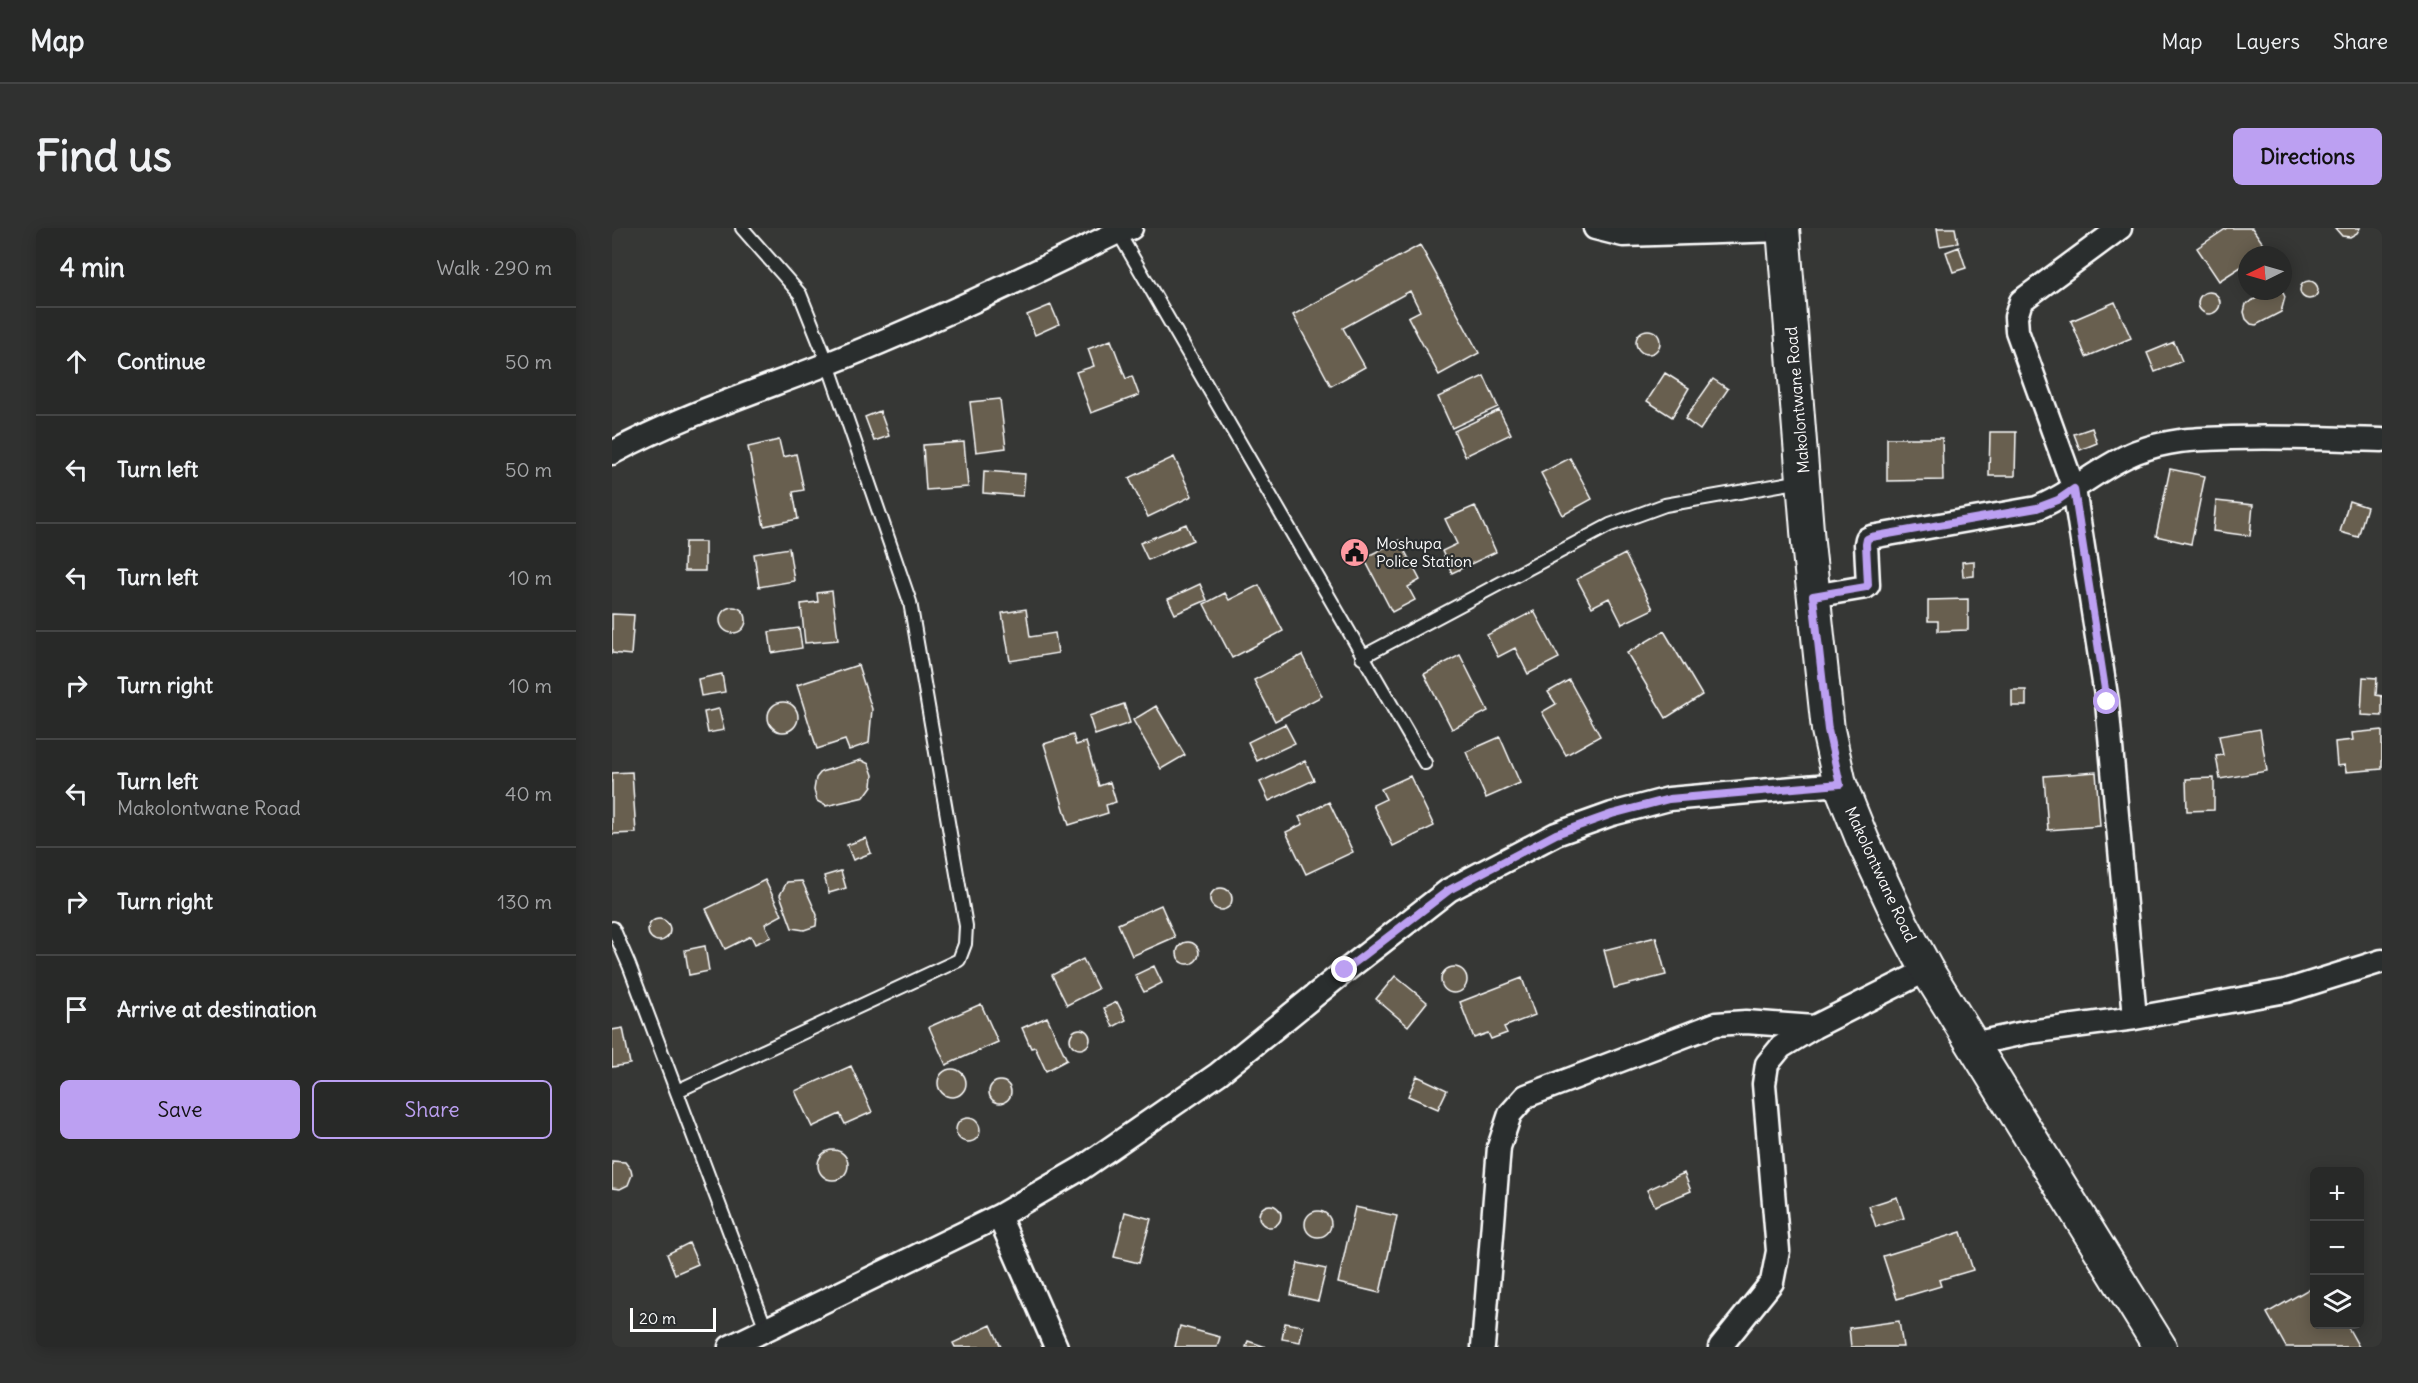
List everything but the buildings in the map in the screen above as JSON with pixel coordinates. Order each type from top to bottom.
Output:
[{"type":"main road","name":"Makolontwane Road","points":[[1783,229],[1813,596],[1828,730],[1840,784],[1863,842],[1900,920],[1927,969],[2160,1347]]},
{"type":"street","points":[[1595,228],[1623,235],[1783,229]]},
{"type":"street","points":[[2120,228],[2021,301],[2016,317],[2017,331],[2074,489],[2107,702],[2135,1018]]},
{"type":"street","points":[[614,446],[739,396],[828,364],[1018,281],[1124,230]]},
{"type":"street","points":[[1813,596],[1868,585],[1866,544],[1867,539],[1871,537],[2037,508],[2058,500],[2104,466],[2136,452],[2173,440],[2260,437],[2382,440]]},
{"type":"street","points":[[730,1347],[999,1216],[1082,1168],[1218,1074],[1345,970],[1449,890],[1556,834],[1612,814],[1669,799],[1840,784]]},
{"type":"street","points":[[1972,1044],[2029,1032],[2135,1018],[2286,991],[2382,961]]},
{"type":"street","points":[[1720,1347],[1772,1282],[1778,1251],[1764,1083],[1767,1064],[1781,1047],[1814,1027],[1927,969]]},
{"type":"street","points":[[1483,1347],[1499,1147],[1510,1114],[1526,1096],[1716,1024],[1746,1022],[1814,1027]]},
{"type":"street","points":[[999,1216],[1056,1347]]},
{"type":"lane","points":[[676,1091],[959,960],[965,944],[966,926],[910,602],[828,364],[800,294],[742,228]]},
{"type":"lane","points":[[1124,230],[1362,657],[1425,763]]},
{"type":"lane","points":[[1362,657],[1610,525],[1665,505],[1803,480]]},
{"type":"lane","points":[[613,928],[766,1329]]},
{"type":"place","name":"Moshupa Police Station","points":[[1355,552]]},
{"type":"route","points":[[1345,970],[1449,890],[1556,834],[1612,814],[1669,799],[1840,784],[1828,730],[1813,596],[1868,585],[1866,544],[1867,539],[1871,537],[2037,508],[2058,500],[2074,489],[2107,702]]}]
